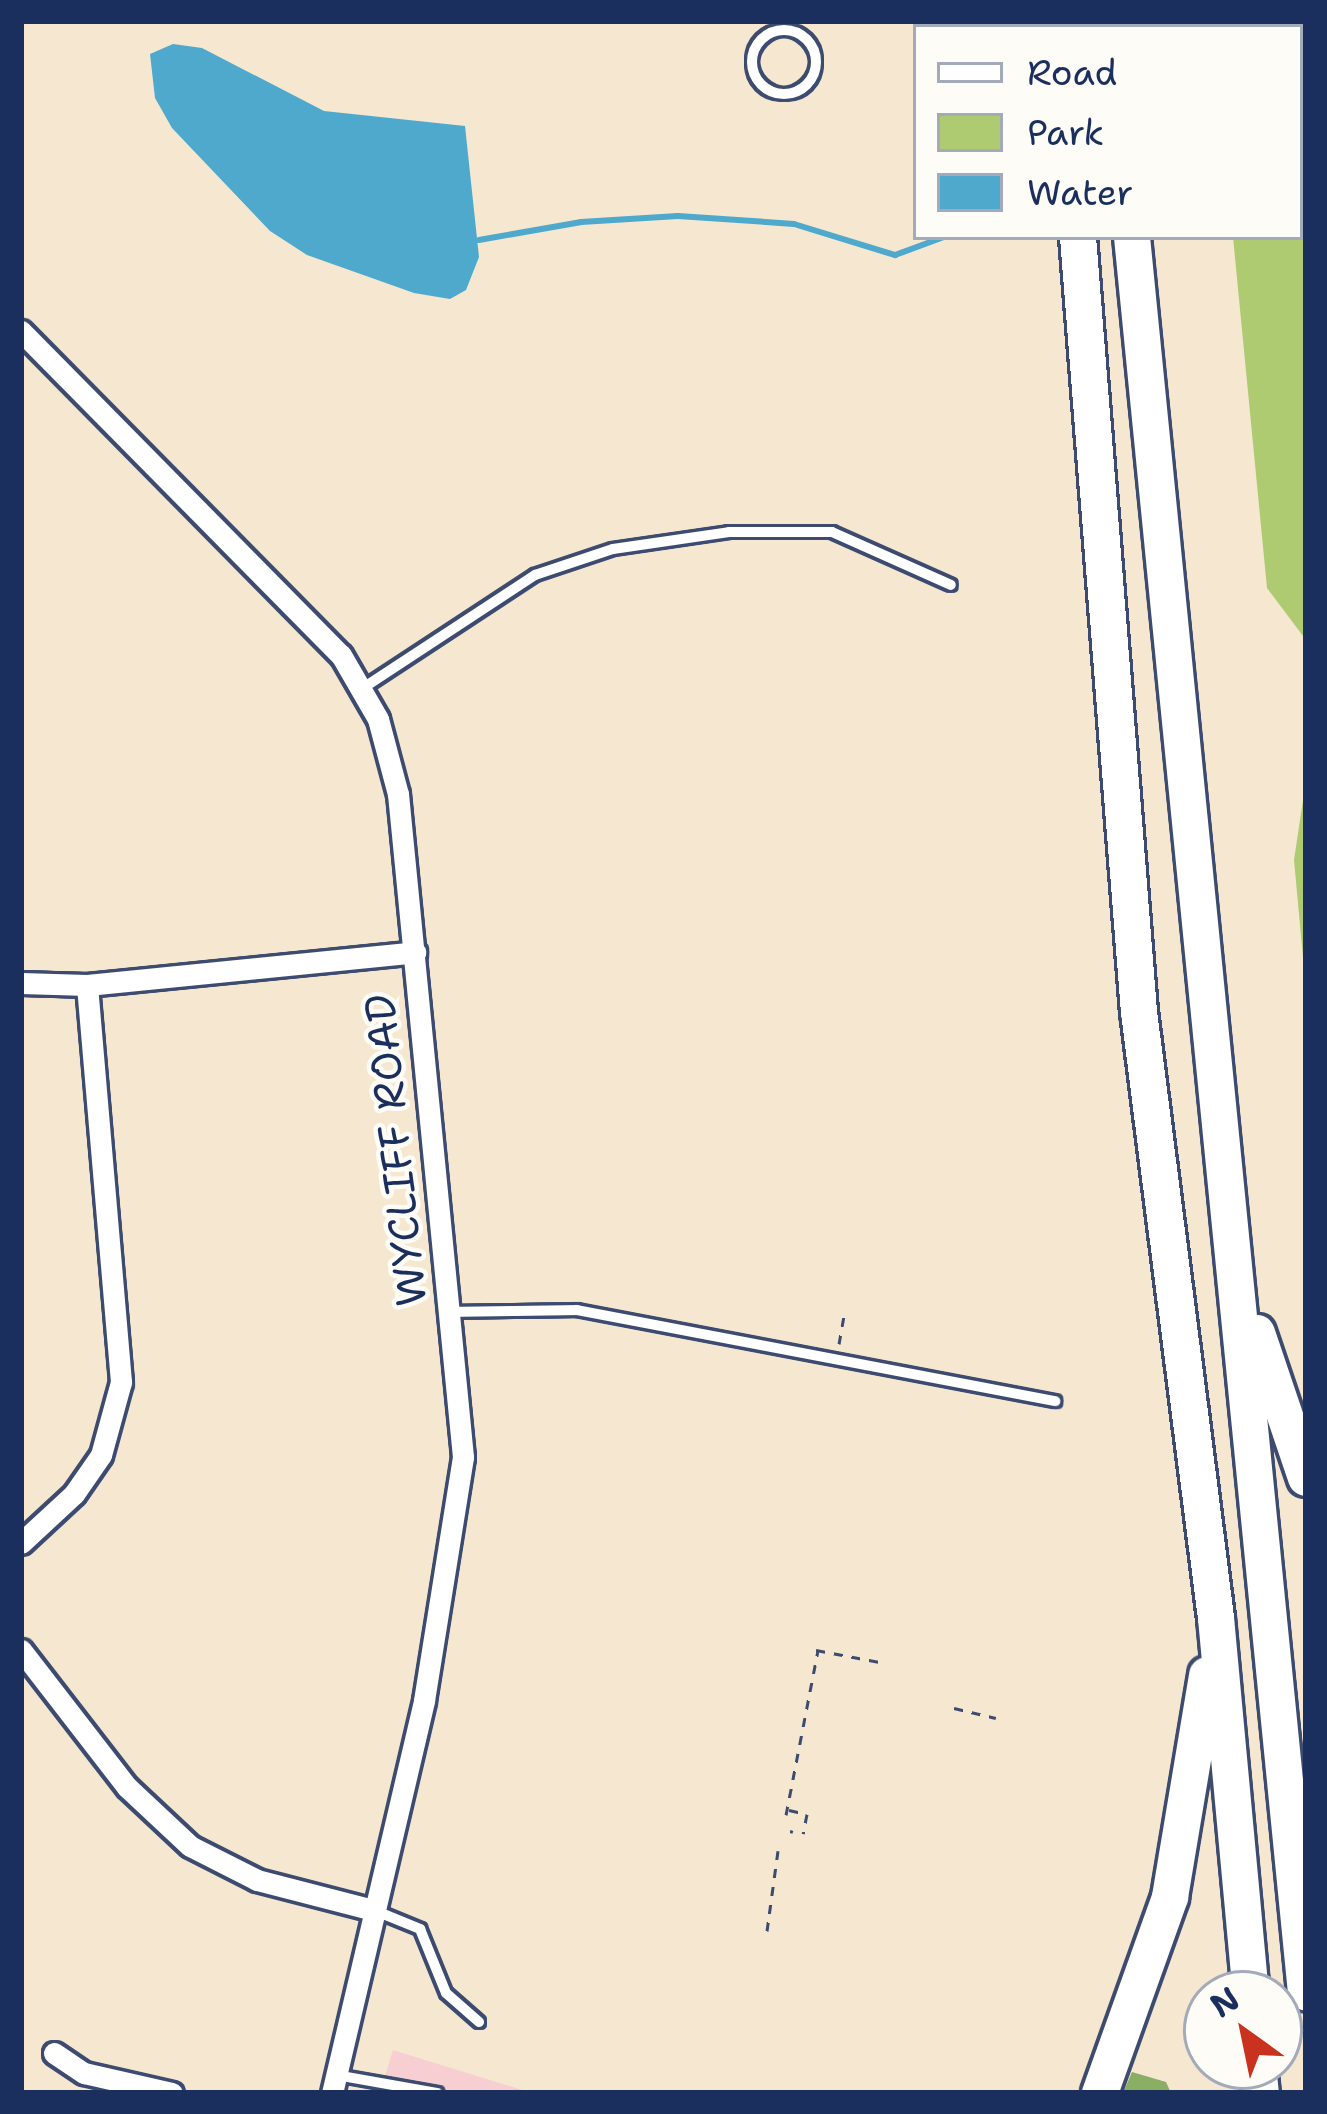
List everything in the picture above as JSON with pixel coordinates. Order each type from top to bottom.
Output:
[{"type":"highway","points":[[1078,240],[1139,1012],[1216,1618],[1249,1970]]},
{"type":"highway","points":[[1132,240],[1306,1992]]},
{"type":"highway","points":[[1232,1247],[1306,1478]]},
{"type":"highway","points":[[1100,2093],[1170,1897],[1216,1618]]},
{"type":"street","name":"WYCLIFF ROAD","points":[[21,331],[282,589],[363,688],[398,794],[462,1423],[458,1518],[401,1809],[334,2084]]},
{"type":"street","points":[[21,982],[87,985],[415,952]]},
{"type":"street","points":[[21,1544],[74,1494],[100,1455],[121,1382],[87,985]]},
{"type":"street","points":[[21,1650],[127,1787],[190,1846],[257,1880],[373,1910]]},
{"type":"street","points":[[54,2053],[84,2073],[172,2093]]},
{"type":"lane","points":[[785,25],[813,46],[816,67],[806,86],[786,94],[759,81],[752,62],[766,35],[785,25]]},
{"type":"lane","points":[[363,688],[535,575],[613,549],[729,532],[832,532],[951,585]]},
{"type":"lane","points":[[450,1312],[577,1310],[1055,1401]]},
{"type":"lane","points":[[373,1910],[420,1929],[446,1993],[478,2022]]},
{"type":"lane","points":[[334,2084],[437,2093]]},
{"type":"path","points":[[839,1345],[845,1311]]},
{"type":"path","points":[[803,1834],[807,1814],[786,1813],[817,1651],[885,1663]]},
{"type":"path","points":[[954,1708],[996,1718]]},
{"type":"path","points":[[767,1931],[778,1851]]},
{"type":"shaded area","points":[[393,2050],[532,2093],[380,2093]]},
{"type":"green space","points":[[1212,21],[1306,21],[1306,640],[1267,588],[1233,240],[1303,240],[1303,24]]},
{"type":"green space","points":[[1306,780],[1306,990],[1294,860]]},
{"type":"green space","points":[[1132,2072],[1166,2082],[1171,2093],[1123,2093]]},
{"type":"water","points":[[173,44],[202,48],[324,111],[465,126],[479,257],[466,290],[450,299],[414,293],[307,255],[270,231],[172,128],[155,98],[150,54]]},
{"type":"waterway","points":[[479,240],[581,222],[678,216],[794,224],[895,255],[936,240]]}]
